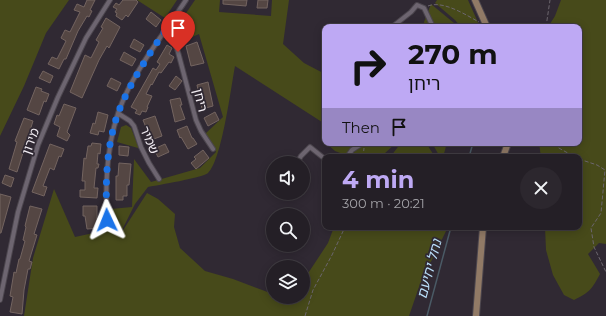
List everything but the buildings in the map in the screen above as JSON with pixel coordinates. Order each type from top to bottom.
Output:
[{"type":"main road","points":[[475,0],[486,24]]},
{"type":"main road","points":[[476,316],[483,230]]},
{"type":"street","name":"מירון","points":[[0,300],[18,212],[38,145],[58,97],[86,38],[110,0]]},
{"type":"street","points":[[107,220],[106,190],[110,147],[118,114],[135,76],[186,0]]},
{"type":"street","points":[[396,24],[411,12],[417,5],[424,8],[432,24]]},
{"type":"street","name":"ריחן","points":[[164,32],[177,48],[196,120],[200,131],[213,149]]},
{"type":"street","name":"שמיר","points":[[118,114],[130,121],[134,126],[141,147],[159,179]]},
{"type":"street","points":[[349,154],[358,146]]},
{"type":"street","points":[[301,156],[310,147],[322,157]]},
{"type":"path","points":[[546,24],[550,0]]},
{"type":"path","points":[[424,8],[433,4],[454,9],[482,24]]},
{"type":"path","points":[[557,146],[570,154]]},
{"type":"path","points":[[582,160],[597,165],[605,170],[601,213],[591,228],[594,247],[606,272]]},
{"type":"path","points":[[305,316],[313,290],[344,230]]},
{"type":"green space","points":[[0,0],[69,0],[46,33],[24,86],[0,136]]},
{"type":"green space","points":[[137,0],[177,0],[165,18]]},
{"type":"green space","points":[[195,0],[220,0],[219,12],[271,16],[272,0],[289,0],[283,44],[304,63],[322,72],[322,122],[235,66],[222,139],[213,166],[208,173],[204,175],[148,187],[135,204],[118,238],[147,193],[158,199],[175,214],[174,227],[180,248],[205,271],[233,279],[266,291],[266,304],[310,304],[310,270],[328,243],[333,230],[447,230],[420,284],[409,316],[24,316],[33,258],[54,189],[75,237],[112,229],[111,209],[132,207],[134,159],[151,182],[200,168],[216,152],[205,134],[223,117],[199,34],[181,42],[173,32]]},
{"type":"green space","points":[[437,0],[468,0],[479,24],[458,24],[435,3]]},
{"type":"green space","points":[[561,0],[606,0],[606,244],[599,243],[588,254],[600,274],[590,290],[574,300],[564,295],[553,275],[546,250],[545,230],[582,230],[582,154],[541,154],[539,146],[582,146],[582,24],[550,24],[555,16]]},
{"type":"green space","points":[[431,4],[454,24],[424,24]]},
{"type":"green space","points":[[126,125],[131,128],[138,148],[117,142],[121,127]]},
{"type":"green space","points":[[329,146],[393,146],[382,154],[343,154],[335,151]]},
{"type":"green space","points":[[399,146],[428,146],[433,154],[393,154]]},
{"type":"green space","points":[[434,146],[446,146],[444,154],[438,154]]},
{"type":"waterway","name":"נחל יחיעם","points":[[470,154],[472,146]]},
{"type":"waterway","name":"נחל יחיעם","points":[[427,316],[450,230]]},
{"type":"route","points":[[107,220],[107,171],[110,147],[115,124],[124,99],[135,76],[164,32],[175,44],[178,52]]}]
